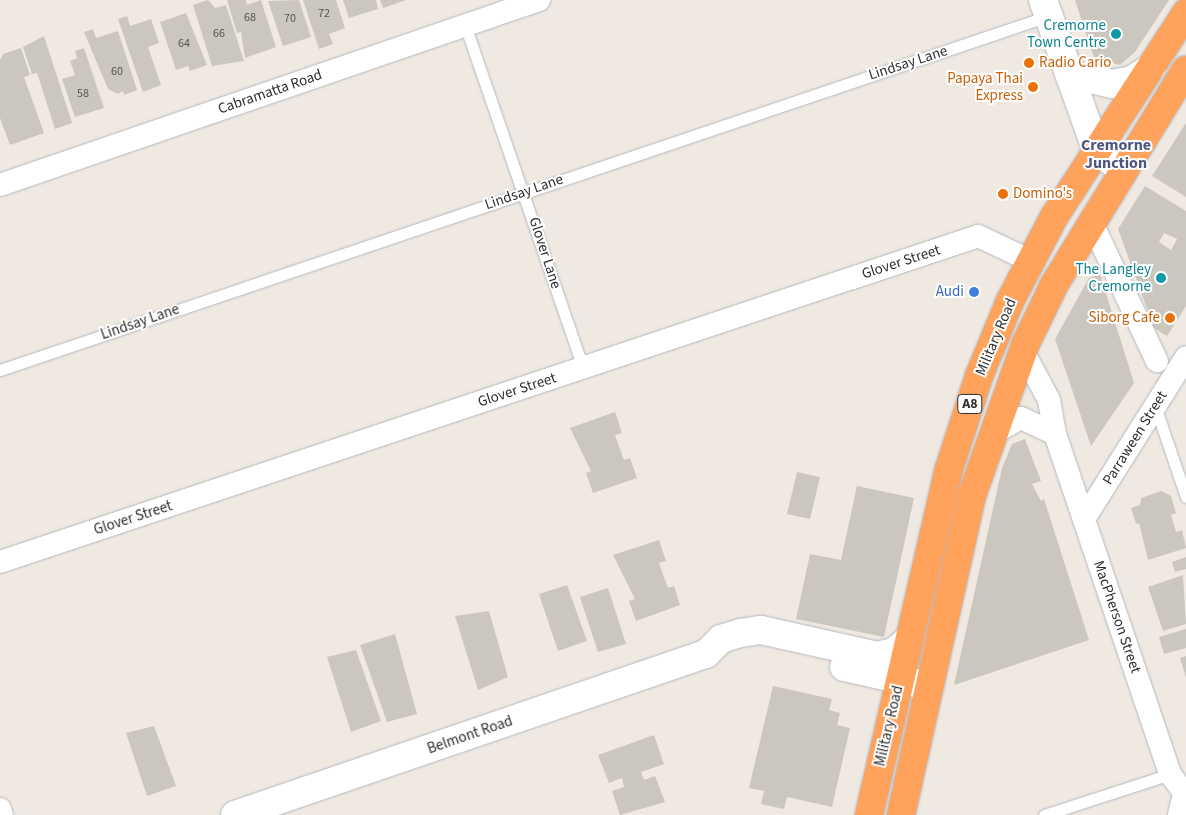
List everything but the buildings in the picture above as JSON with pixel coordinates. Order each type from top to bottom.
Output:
[{"type":"highway","name":"Military Road","points":[[869,815],[908,640],[952,460],[979,376],[1032,261],[1097,152],[1186,13]]},
{"type":"highway","name":"Military Road","points":[[901,815],[965,522],[991,435],[1026,342],[1091,221],[1186,70]]},
{"type":"street","name":"Cabramatta Road","points":[[0,185],[539,0]]},
{"type":"street","points":[[1045,8],[1097,152],[1124,170]]},
{"type":"street","points":[[1069,74],[1112,84],[1132,80],[1152,67]]},
{"type":"street","points":[[1091,221],[1156,361]]},
{"type":"street","name":"Glover Street","points":[[0,562],[978,236],[1032,261]]},
{"type":"street","name":"MacPherson Street","points":[[1026,342],[1029,366],[1049,400],[1055,434],[1170,774],[1186,795]]},
{"type":"street","name":"Parraween Street","points":[[1084,519],[1186,357]]},
{"type":"street","points":[[991,435],[1021,418],[1055,434]]},
{"type":"street","name":"Belmont Road","points":[[706,654],[721,638],[761,630],[877,656],[894,652],[908,640]]},
{"type":"street","name":"Belmont Road","points":[[236,815],[706,654],[726,657],[762,650],[929,686]]},
{"type":"street","points":[[1182,815],[1186,799]]},
{"type":"street","points":[[0,809],[2,815]]},
{"type":"lane","name":"Lindsay Lane","points":[[0,370],[524,191],[1045,8]]},
{"type":"lane","name":"Glover Lane","points":[[465,26],[524,191],[583,368]]},
{"type":"lane","points":[[1155,404],[1186,497]]},
{"type":"lane","points":[[1044,815],[1170,774]]},
{"type":"place","name":"Cremorne Town Centre","points":[[1116,34]]},
{"type":"place","name":"Radio Cario","points":[[1029,63]]},
{"type":"place","name":"Papaya Thai Express","points":[[1033,87]]},
{"type":"place","name":"Domino's","points":[[1003,194]]},
{"type":"place","name":"The Langley Cremorne","points":[[1161,278]]},
{"type":"place","name":"Audi","points":[[974,292]]},
{"type":"place","name":"Siborg Cafe","points":[[1170,318]]},
{"type":"district","name":"Cremorne Junction","points":[[1116,154]]}]
